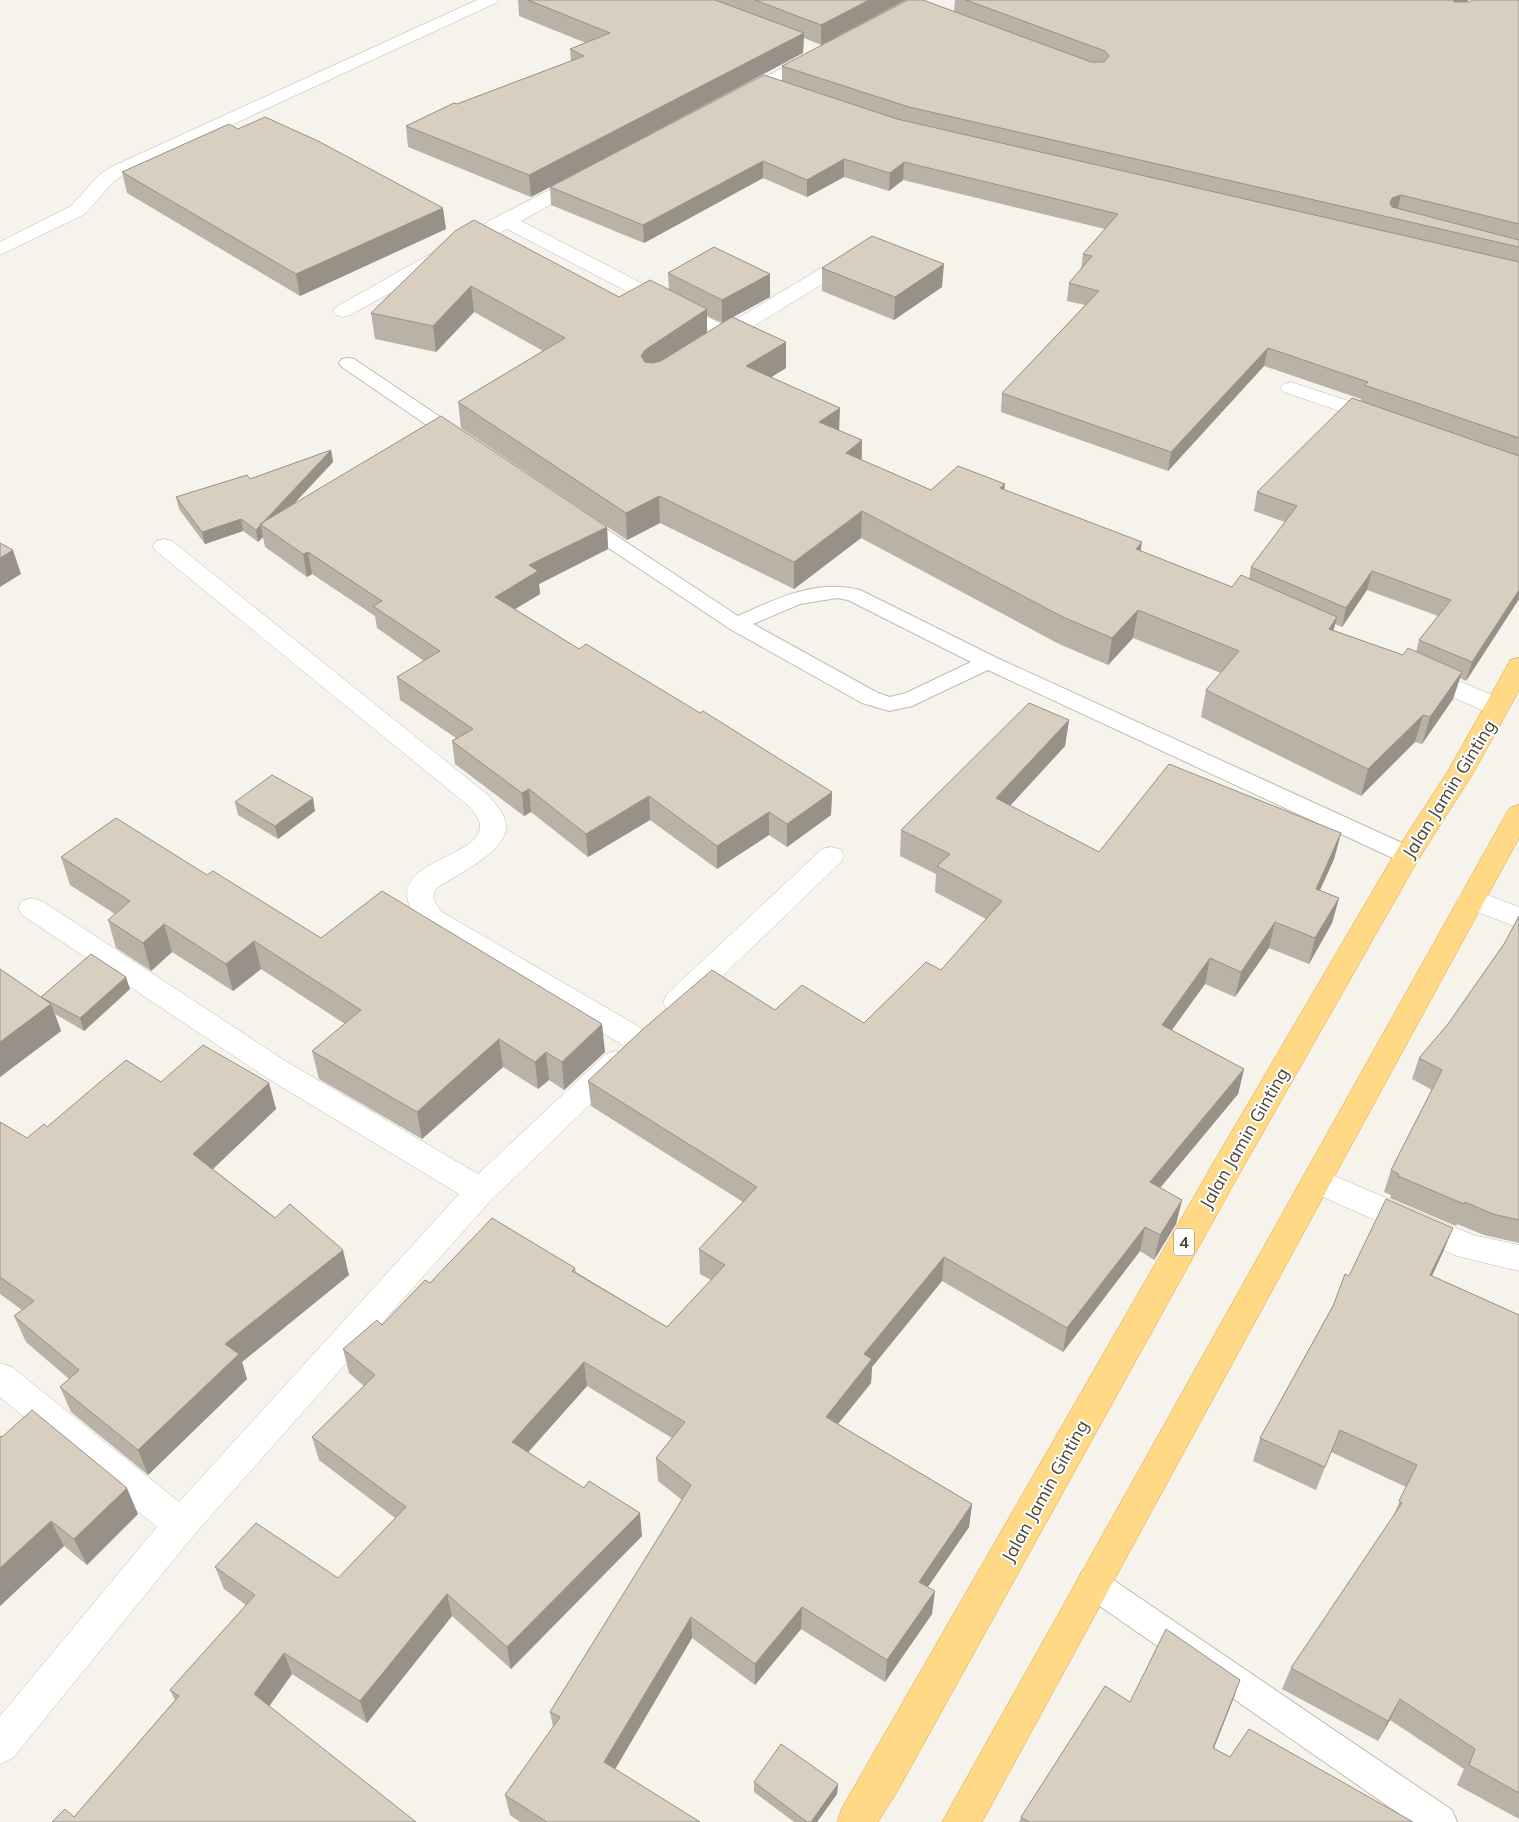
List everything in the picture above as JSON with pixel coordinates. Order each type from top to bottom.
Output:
[{"type":"highway","name":"Jalan Jamin Ginting","points":[[856,1822],[884,1776],[1226,1169],[1407,855],[1459,775],[1519,666]]},
{"type":"highway","points":[[961,1822],[1092,1583],[1318,1181],[1519,814]]},
{"type":"street","points":[[0,249],[78,210],[89,201],[107,176],[490,0]]},
{"type":"street","points":[[727,102],[826,51],[804,46]]},
{"type":"street","points":[[761,84],[787,93]]},
{"type":"street","points":[[343,311],[505,220],[599,170]]},
{"type":"street","points":[[505,220],[726,335]]},
{"type":"street","points":[[702,350],[830,271]]},
{"type":"street","points":[[1291,388],[1401,426]]},
{"type":"street","points":[[164,546],[471,795],[491,818],[493,828],[490,836],[475,850],[424,883],[419,894],[420,902],[432,919],[638,1040]]},
{"type":"street","points":[[1399,664],[1498,707]]},
{"type":"street","points":[[0,1745],[181,1525],[480,1191],[831,856]]},
{"type":"street","points":[[1472,899],[1519,918]]},
{"type":"street","points":[[32,908],[277,1070],[480,1191]]},
{"type":"street","points":[[1318,1181],[1468,1247],[1519,1258]]},
{"type":"street","points":[[0,1377],[181,1525]]},
{"type":"lane","points":[[348,363],[477,450]]},
{"type":"lane","points":[[566,510],[737,624],[870,698],[889,704],[912,699],[988,662]]},
{"type":"lane","points":[[737,624],[797,597],[842,591],[853,594],[988,662],[1407,855]]},
{"type":"lane","points":[[1092,1583],[1440,1822]]},
{"type":"building","points":[[528,0],[715,0],[804,33],[529,175],[406,126],[454,103],[457,104],[584,56],[570,49],[610,33]]},
{"type":"building","points":[[755,0],[869,0],[821,25]]},
{"type":"building","points":[[908,0],[923,0],[1091,62],[1104,62],[1109,56],[1105,51],[966,0],[1454,0],[1454,2],[1469,2],[1473,0],[1519,0],[1519,224],[1401,195],[1392,198],[1390,203],[1392,207],[1519,240],[1519,247],[909,107],[782,66]]},
{"type":"building","points":[[764,75],[897,119],[1519,262],[1519,438],[1364,385],[1368,382],[1268,348],[1171,452],[1002,393],[1099,291],[1069,283],[1092,256],[1083,254],[1118,214],[904,162],[890,173],[844,159],[807,180],[763,161],[643,225],[550,187]]},
{"type":"building","points":[[265,117],[318,141],[443,208],[296,274],[122,172],[229,124],[238,129]]},
{"type":"building","points":[[474,220],[619,297],[650,280],[707,309],[645,350],[641,356],[645,362],[661,361],[732,317],[786,342],[746,366],[840,408],[819,422],[862,440],[846,453],[931,490],[958,466],[1005,484],[1000,488],[1142,542],[1136,549],[1232,587],[1241,575],[1337,617],[1329,629],[1403,655],[1408,648],[1462,672],[1430,717],[1423,715],[1368,769],[1206,690],[1239,651],[1138,610],[1112,638],[1063,617],[862,511],[794,562],[659,496],[626,513],[458,402],[565,338],[471,286],[433,326],[371,313],[455,231]]},
{"type":"building","points":[[872,236],[944,264],[895,297],[822,268]]},
{"type":"building","points":[[714,247],[770,274],[722,300],[668,273]]},
{"type":"building","points":[[1352,398],[1519,456],[1519,590],[1472,662],[1419,640],[1451,600],[1372,571],[1346,608],[1251,567],[1297,506],[1257,492]]},
{"type":"building","points":[[441,416],[607,527],[529,565],[538,571],[495,597],[579,649],[586,644],[700,713],[703,711],[832,792],[787,824],[769,812],[717,846],[649,796],[586,834],[529,789],[522,793],[452,741],[473,729],[397,677],[440,651],[373,606],[382,601],[308,552],[303,554],[260,524]]},
{"type":"building","points":[[331,450],[256,530],[241,519],[202,532],[176,497],[247,475],[250,479]]},
{"type":"building","points":[[0,543],[13,550],[0,558]]},
{"type":"building","points":[[1029,703],[1069,720],[996,798],[1099,852],[1169,764],[1341,833],[1316,889],[1339,898],[1315,938],[1275,922],[1241,972],[1210,958],[1162,1025],[1244,1069],[1150,1182],[1182,1200],[1160,1235],[1145,1227],[1067,1328],[944,1257],[864,1354],[872,1359],[826,1417],[972,1504],[919,1582],[935,1591],[887,1660],[802,1607],[755,1664],[691,1617],[604,1762],[700,1822],[547,1822],[505,1795],[560,1717],[550,1712],[691,1485],[656,1458],[685,1422],[584,1362],[512,1442],[584,1488],[589,1481],[640,1513],[507,1647],[447,1594],[360,1701],[284,1653],[254,1694],[416,1822],[52,1822],[65,1809],[74,1817],[179,1696],[170,1690],[255,1595],[215,1567],[256,1523],[338,1578],[406,1507],[312,1437],[375,1375],[343,1349],[377,1320],[382,1325],[425,1280],[430,1283],[492,1218],[575,1268],[572,1271],[667,1327],[725,1265],[699,1249],[757,1187],[588,1081],[642,1030],[712,970],[775,1010],[802,985],[864,1023],[926,962],[941,970],[1002,901],[937,866],[950,854],[901,830]]},
{"type":"building","points":[[272,775],[313,798],[275,826],[235,802]]},
{"type":"building","points":[[116,818],[207,875],[213,871],[321,938],[382,891],[602,1024],[562,1062],[546,1052],[535,1062],[499,1039],[417,1112],[312,1051],[361,1010],[254,941],[226,964],[164,924],[143,943],[108,920],[130,901],[61,857]]},
{"type":"building","points":[[1519,916],[1519,1220],[1493,1214],[1465,1202],[1464,1204],[1398,1176],[1399,1174],[1391,1170],[1442,1070],[1419,1058],[1448,1024],[1504,944]]},
{"type":"building","points":[[91,954],[126,977],[80,1018],[41,997]]},
{"type":"building","points":[[0,969],[51,1004],[0,1042]]},
{"type":"building","points":[[203,1045],[269,1083],[193,1154],[275,1218],[290,1204],[343,1250],[225,1344],[239,1354],[138,1450],[60,1387],[79,1370],[14,1316],[34,1301],[0,1277],[0,1122],[27,1138],[44,1124],[47,1127],[126,1060],[161,1082]]},
{"type":"building","points":[[1386,1199],[1453,1228],[1430,1275],[1519,1315],[1519,1793],[1469,1765],[1475,1749],[1400,1699],[1388,1721],[1291,1668],[1402,1503],[1399,1501],[1417,1465],[1340,1430],[1325,1467],[1260,1438],[1333,1306],[1345,1274],[1349,1276]]},
{"type":"building","points":[[32,1410],[127,1488],[74,1539],[51,1521],[0,1568],[0,1436],[2,1437]]},
{"type":"building","points":[[1166,1629],[1240,1680],[1213,1748],[1230,1757],[1249,1729],[1413,1822],[1029,1822],[1021,1817],[1105,1686],[1130,1702]]},
{"type":"building","points":[[781,1744],[838,1784],[811,1822],[807,1822],[754,1782]]}]
